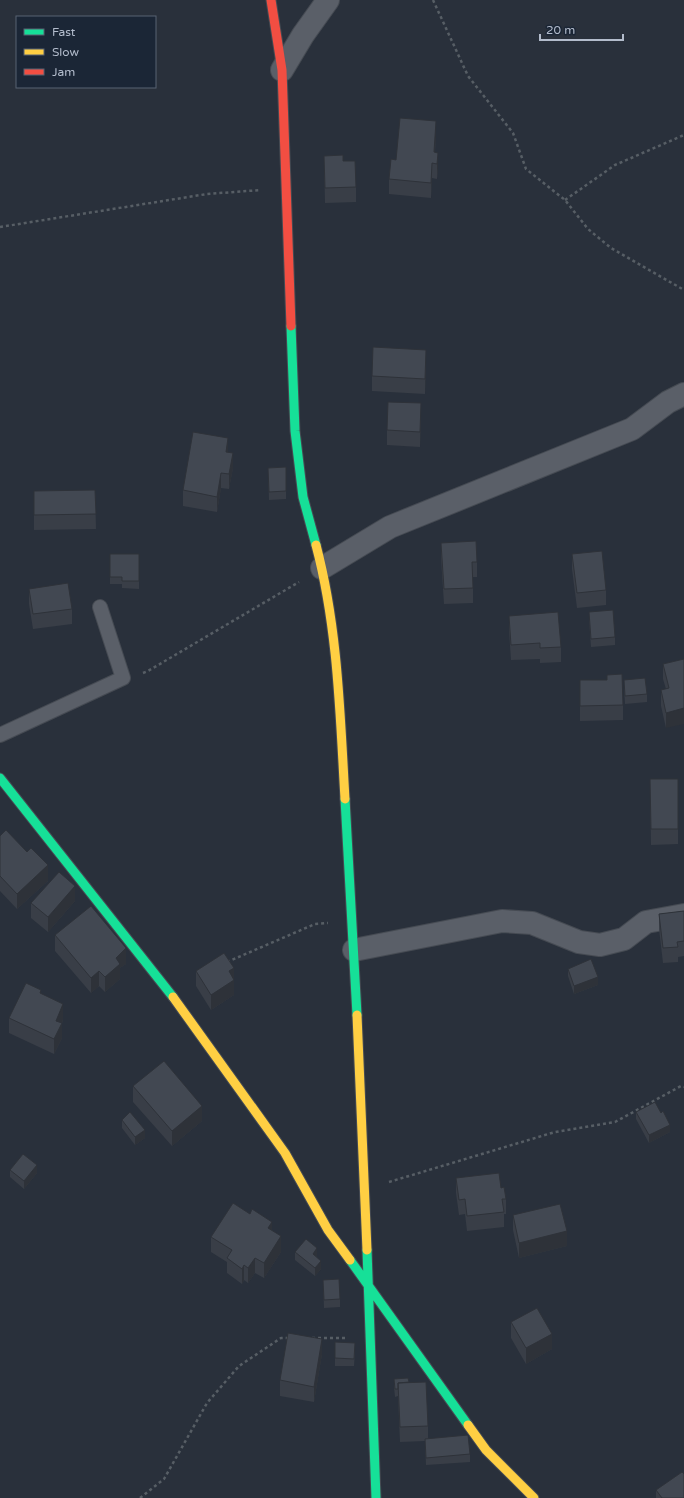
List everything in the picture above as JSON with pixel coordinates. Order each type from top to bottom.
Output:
[{"type":"street","points":[[271,0],[282,70],[295,431],[303,498],[322,568],[335,642],[354,950],[371,1338],[376,1498]]},
{"type":"street","points":[[282,70],[303,35],[328,0]]},
{"type":"street","points":[[322,568],[390,527],[632,429],[668,402],[684,394]]},
{"type":"street","points":[[0,778],[170,992],[285,1153],[328,1230],[369,1290],[486,1450],[534,1498]]},
{"type":"street","points":[[354,950],[502,921],[532,923],[579,942],[600,945],[624,939],[646,922],[684,915]]},
{"type":"lane","points":[[0,735],[123,678],[100,607]]},
{"type":"path","points":[[432,0],[468,76],[513,133],[526,169],[565,200],[588,229],[611,248],[684,290]]},
{"type":"path","points":[[565,200],[615,165],[684,135]]},
{"type":"path","points":[[0,227],[207,194],[287,189]]},
{"type":"path","points":[[123,678],[148,671],[322,568]]},
{"type":"path","points":[[223,964],[315,924],[352,921]]},
{"type":"path","points":[[364,1190],[555,1132],[615,1122],[681,1086],[684,1087]]},
{"type":"path","points":[[140,1498],[164,1479],[207,1403],[239,1366],[281,1338],[296,1338]]},
{"type":"path","points":[[311,1338],[371,1338]]},
{"type":"building","points":[[400,118],[436,121],[434,152],[438,153],[437,164],[432,163],[431,183],[389,179],[391,159],[396,160]]},
{"type":"building","points":[[343,155],[343,161],[355,161],[356,187],[325,188],[324,156]]},
{"type":"building","points":[[373,347],[426,350],[425,379],[372,376]]},
{"type":"building","points":[[388,402],[421,403],[420,432],[387,430]]},
{"type":"building","points":[[193,432],[228,438],[226,452],[233,453],[229,474],[221,473],[217,497],[183,490]]},
{"type":"building","points":[[286,467],[286,491],[269,492],[268,468]]},
{"type":"building","points":[[95,490],[96,514],[34,515],[34,491]]},
{"type":"building","points":[[476,541],[477,562],[472,562],[473,588],[444,589],[441,543]]},
{"type":"building","points":[[602,551],[606,590],[577,593],[572,554]]},
{"type":"building","points":[[110,554],[139,554],[139,581],[122,581],[122,577],[110,577]]},
{"type":"building","points":[[68,583],[72,609],[33,614],[29,589]]},
{"type":"building","points":[[613,610],[615,637],[591,639],[589,612]]},
{"type":"building","points":[[558,612],[561,647],[540,648],[540,643],[511,645],[509,616]]},
{"type":"building","points":[[684,659],[684,708],[666,713],[661,690],[669,688],[663,664]]},
{"type":"building","points":[[622,674],[623,705],[580,706],[580,680],[607,680],[607,675]]},
{"type":"building","points":[[645,678],[647,694],[625,696],[624,680]]},
{"type":"building","points":[[650,779],[678,779],[678,829],[651,829]]},
{"type":"building","points":[[6,830],[27,852],[31,848],[48,865],[17,894],[0,876],[0,836]]},
{"type":"building","points":[[59,872],[75,886],[48,917],[31,903]]},
{"type":"building","points":[[91,906],[126,948],[116,958],[120,964],[105,977],[99,971],[91,978],[55,935]]},
{"type":"building","points":[[684,911],[684,941],[677,942],[678,947],[663,948],[659,914]]},
{"type":"building","points":[[224,953],[234,968],[229,971],[234,980],[211,995],[196,971]]},
{"type":"building","points":[[591,959],[598,977],[574,986],[568,969]]},
{"type":"building","points":[[26,983],[41,990],[40,993],[63,1004],[56,1021],[62,1023],[54,1039],[9,1018]]},
{"type":"building","points":[[164,1061],[202,1106],[172,1131],[133,1086]]},
{"type":"building","points":[[655,1102],[661,1113],[663,1111],[670,1125],[649,1135],[636,1112]]},
{"type":"building","points":[[130,1112],[145,1130],[135,1137],[122,1120]]},
{"type":"building","points":[[23,1154],[37,1165],[24,1181],[10,1170]]},
{"type":"building","points":[[499,1173],[501,1188],[504,1187],[506,1199],[502,1199],[504,1212],[467,1216],[465,1199],[459,1200],[456,1178]]},
{"type":"building","points":[[233,1203],[250,1214],[252,1209],[272,1222],[268,1228],[281,1236],[264,1263],[255,1258],[248,1268],[244,1265],[242,1269],[227,1258],[232,1250],[211,1237]]},
{"type":"building","points":[[560,1204],[567,1231],[519,1243],[513,1215]]},
{"type":"building","points":[[306,1239],[317,1248],[313,1254],[321,1261],[315,1268],[295,1252]]},
{"type":"building","points":[[339,1279],[340,1299],[324,1300],[323,1280]]},
{"type":"building","points":[[537,1308],[552,1334],[526,1348],[511,1322]]},
{"type":"building","points":[[288,1333],[322,1339],[314,1387],[280,1380]]},
{"type":"building","points":[[335,1342],[355,1343],[354,1359],[335,1358]]},
{"type":"building","points":[[408,1378],[409,1382],[398,1383],[398,1389],[395,1389],[394,1379]]},
{"type":"building","points":[[426,1382],[428,1426],[400,1427],[398,1383]]},
{"type":"building","points":[[468,1435],[470,1454],[426,1458],[425,1439]]},
{"type":"building","points":[[682,1472],[684,1474],[684,1498],[662,1498],[656,1490]]},
{"type":"traffic: fast","points":[[291,326],[295,431],[303,497],[316,545]]},
{"type":"traffic: fast","points":[[0,778],[173,997]]},
{"type":"traffic: fast","points":[[345,799],[357,1015]]},
{"type":"traffic: fast","points":[[367,1250],[376,1498]]},
{"type":"traffic: fast","points":[[350,1260],[468,1425]]},
{"type":"traffic: slow","points":[[316,545],[334,639],[345,799]]},
{"type":"traffic: slow","points":[[173,997],[285,1153],[328,1230],[350,1260]]},
{"type":"traffic: slow","points":[[357,1015],[367,1250]]},
{"type":"traffic: slow","points":[[468,1425],[486,1450],[534,1498]]},
{"type":"traffic: jam","points":[[271,0],[282,70],[291,326]]}]
